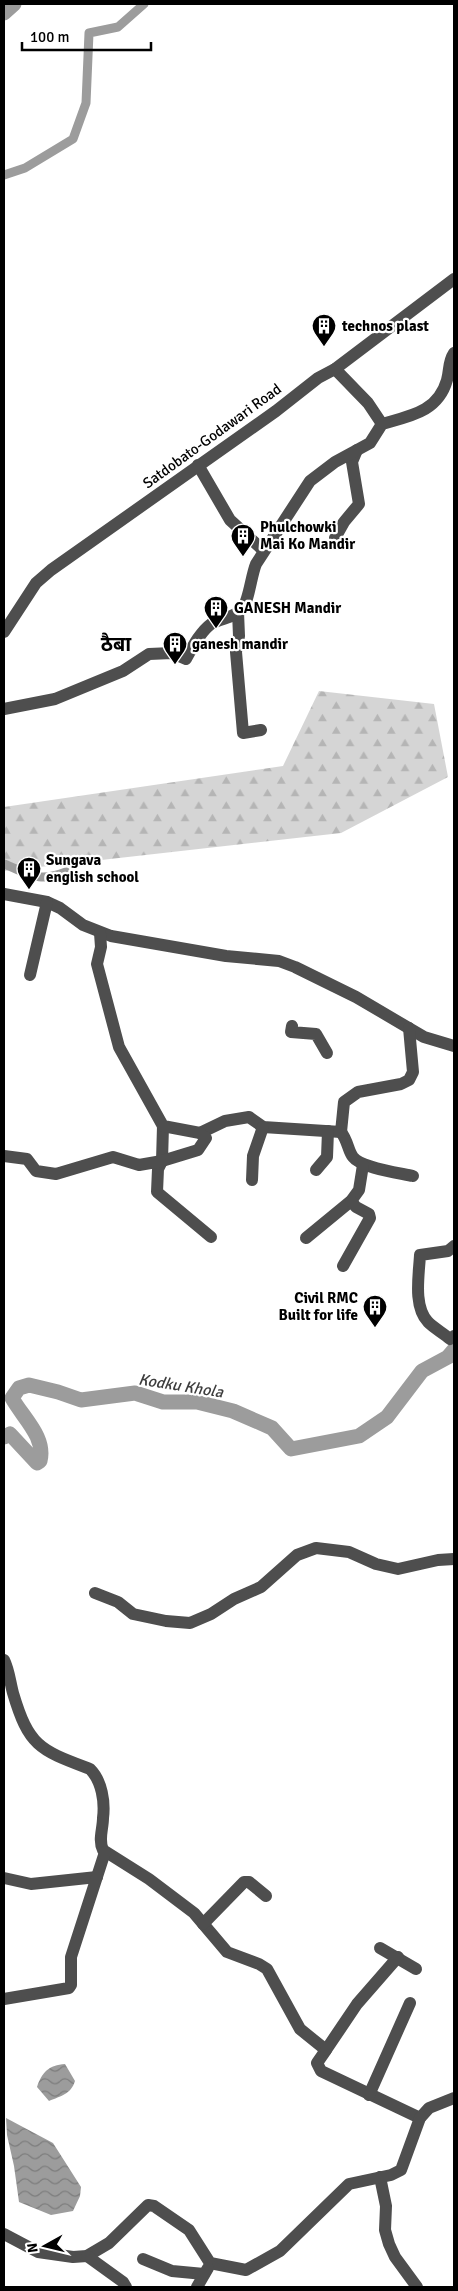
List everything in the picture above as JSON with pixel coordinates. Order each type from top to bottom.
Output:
[{"type":"street","name":"Satdobato-Godawari Road","points":[[4,632],[23,601],[42,578],[198,465],[276,412],[318,378],[335,368],[454,279]]},
{"type":"street","points":[[4,709],[55,699],[123,671],[149,654],[172,653],[186,659],[192,647],[211,624],[238,612],[244,607],[251,575],[263,550],[310,481],[334,462],[370,443],[382,424],[422,412],[440,395],[447,379],[449,361],[454,353]]},
{"type":"street","points":[[335,368],[358,392],[382,424]]},
{"type":"street","points":[[335,538],[344,522],[359,504],[352,462],[357,450]]},
{"type":"street","points":[[198,465],[230,520],[263,550]]},
{"type":"street","points":[[238,612],[240,636],[236,652],[243,733],[261,730]]},
{"type":"street","points":[[4,894],[47,902],[60,908],[83,925],[100,933],[226,956],[278,961],[296,967],[356,997],[424,1037],[454,1046]]},
{"type":"street","points":[[30,975],[47,902]]},
{"type":"street","points":[[100,933],[101,947],[97,964],[119,1048],[163,1126],[162,1161],[158,1169],[157,1192],[211,1237]]},
{"type":"street","points":[[292,1026],[291,1032],[316,1034],[327,1053]]},
{"type":"street","points":[[316,1170],[327,1157],[344,1102],[358,1092],[401,1084],[409,1080],[412,1072],[409,1028]]},
{"type":"street","points":[[200,1133],[225,1121],[249,1117],[263,1127],[335,1132],[348,1141],[353,1157],[363,1164],[413,1176]]},
{"type":"street","points":[[4,1156],[28,1159],[36,1171],[56,1174],[113,1157],[139,1165],[162,1161],[198,1150],[206,1138],[200,1133],[163,1126]]},
{"type":"street","points":[[252,1180],[253,1156],[263,1127]]},
{"type":"street","points":[[306,1238],[351,1201],[359,1190],[363,1164]]},
{"type":"street","points":[[343,1266],[370,1218],[369,1214],[356,1207],[351,1201]]},
{"type":"street","points":[[454,1246],[448,1251],[420,1255],[418,1294],[427,1321],[450,1339],[454,1336]]},
{"type":"street","points":[[95,1593],[118,1602],[133,1614],[166,1621],[190,1623],[212,1614],[234,1599],[261,1587],[297,1555],[316,1548],[349,1552],[376,1564],[398,1569],[438,1560],[454,1559]]},
{"type":"street","points":[[4,1660],[23,1724],[38,1744],[46,1751],[90,1769],[95,1774],[103,1801],[104,1817],[100,1842],[105,1852],[149,1879],[194,1913],[227,1952],[259,1964],[270,1972],[300,2029],[326,2050]]},
{"type":"street","points":[[4,1999],[69,1988],[71,1985],[70,1957],[105,1852]]},
{"type":"street","points":[[4,1878],[31,1884],[97,1877]]},
{"type":"street","points":[[203,1924],[244,1882],[249,1882],[266,1896]]},
{"type":"street","points":[[380,1948],[416,1969]]},
{"type":"street","points":[[398,1957],[357,2004],[318,2063],[321,2071],[420,2118]]},
{"type":"street","points":[[369,2094],[410,2003]]},
{"type":"street","points":[[143,2259],[172,2271],[207,2268],[246,2270],[280,2251],[349,2184],[401,2170],[420,2118],[429,2108],[454,2098]]},
{"type":"street","points":[[380,2177],[386,2206],[386,2230],[389,2244],[395,2257],[413,2282]]},
{"type":"street","points":[[4,2234],[38,2252],[73,2257],[87,2256],[108,2243],[148,2205],[154,2206],[189,2230],[207,2268]]},
{"type":"street","points":[[87,2256],[123,2282],[126,2287]]},
{"type":"street","points":[[197,2287],[207,2268]]},
{"type":"green space","points":[[319,691],[434,704],[448,777],[341,833],[4,871],[4,807],[283,766]]},
{"type":"water","points":[[65,2064],[75,2081],[71,2089],[65,2094],[49,2101],[37,2087],[39,2082],[47,2070]]},
{"type":"water","points":[[6,2118],[53,2143],[81,2187],[80,2196],[73,2211],[51,2215],[19,2202],[7,2135]]},
{"type":"waterway","points":[[4,13],[14,4]]},
{"type":"waterway","points":[[4,175],[25,168],[73,139],[86,103],[89,33],[118,27],[144,4]]},
{"type":"waterway","points":[[4,864],[41,877],[66,872]]},
{"type":"waterway","name":"Kodku Khola","points":[[4,1437],[10,1434],[37,1463],[40,1461],[41,1452],[37,1436],[12,1398],[19,1388],[29,1385],[81,1400],[135,1393],[163,1402],[197,1402],[233,1411],[272,1428],[291,1449],[359,1436],[387,1417],[422,1371],[448,1357],[454,1350]]},
{"type":"place","name":"technos plast","points":[[324,347]]},
{"type":"place","name":"Phulchowki Mai Ko Mandir","points":[[243,557]]},
{"type":"place","name":"GANESH Mandir","points":[[216,629]]},
{"type":"place","name":"ganesh mandir","points":[[175,665]]},
{"type":"place","name":"Sungava english school","points":[[29,890]]},
{"type":"place","name":"Civil RMC Built for life","points":[[375,1328]]},
{"type":"district","name":"ठैबा","points":[[116,644]]}]
